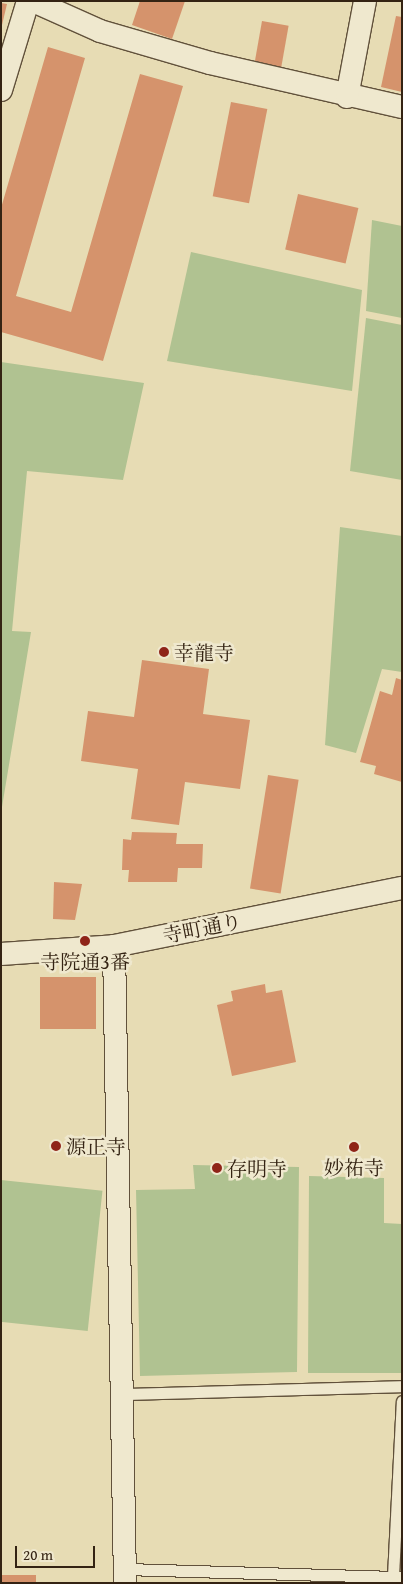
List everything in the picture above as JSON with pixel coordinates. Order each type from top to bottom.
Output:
[{"type":"street","points":[[1,90],[28,1]]},
{"type":"street","points":[[33,1],[100,31],[347,97],[402,108]]},
{"type":"street","points":[[347,97],[365,1]]},
{"type":"street","name":"寺町通り","points":[[1,954],[114,946],[402,888]]},
{"type":"street","points":[[114,946],[125,1576]]},
{"type":"lane","points":[[123,1394],[402,1386]]},
{"type":"lane","points":[[125,1576],[397,1577],[402,1401]]},
{"type":"green space","points":[[372,220],[402,226],[402,318],[366,311]]},
{"type":"green space","points":[[191,252],[362,290],[352,391],[167,361]]},
{"type":"green space","points":[[366,318],[402,325],[402,480],[350,471]]},
{"type":"green space","points":[[1,362],[144,383],[123,480],[27,471],[12,631],[31,632],[1,813]]},
{"type":"green space","points":[[340,527],[402,536],[402,672],[382,669],[356,753],[325,745]]},
{"type":"green space","points":[[193,1165],[299,1167],[297,1372],[140,1376],[136,1190],[195,1189]]},
{"type":"green space","points":[[309,1176],[384,1178],[384,1223],[402,1224],[402,1373],[308,1373]]},
{"type":"green space","points":[[1,1180],[102,1191],[88,1331],[1,1322]]},
{"type":"building","points":[[140,1],[185,1],[172,39],[132,25]]},
{"type":"building","points":[[1,3],[7,4],[2,25],[1,25]]},
{"type":"building","points":[[396,16],[402,17],[402,92],[381,87]]},
{"type":"building","points":[[262,21],[289,26],[281,68],[255,63]]},
{"type":"building","points":[[48,47],[85,58],[16,296],[71,312],[140,74],[183,86],[103,361],[1,332],[1,208]]},
{"type":"building","points":[[231,102],[267,109],[249,203],[213,196]]},
{"type":"building","points":[[298,194],[358,208],[346,263],[285,250]]},
{"type":"building","name":"幸龍寺","points":[[142,660],[209,669],[203,714],[250,720],[240,789],[185,782],[179,825],[131,819],[138,769],[81,761],[88,711],[134,717]]},
{"type":"building","points":[[396,678],[402,680],[402,782],[374,774],[376,766],[360,762],[380,691],[392,695]]},
{"type":"building","points":[[268,775],[299,780],[281,893],[250,889]]},
{"type":"building","points":[[132,832],[177,833],[176,844],[203,844],[202,868],[178,868],[177,882],[128,882],[129,870],[122,870],[123,839],[131,840]]},
{"type":"building","points":[[54,882],[82,884],[75,920],[53,919]]},
{"type":"building","points":[[40,977],[96,977],[96,1029],[40,1029]]},
{"type":"building","points":[[265,984],[266,993],[282,990],[296,1062],[232,1076],[217,1005],[233,1001],[231,991]]},
{"type":"building","points":[[1,1575],[36,1575],[36,1583],[1,1583]]},
{"type":"place","name":"幸龍寺","points":[[164,652]]},
{"type":"place","name":"寺院通3番","points":[[85,941]]},
{"type":"place","name":"源正寺","points":[[56,1146]]},
{"type":"place","name":"妙祐寺","points":[[354,1147]]},
{"type":"place","name":"存明寺","points":[[217,1168]]}]
